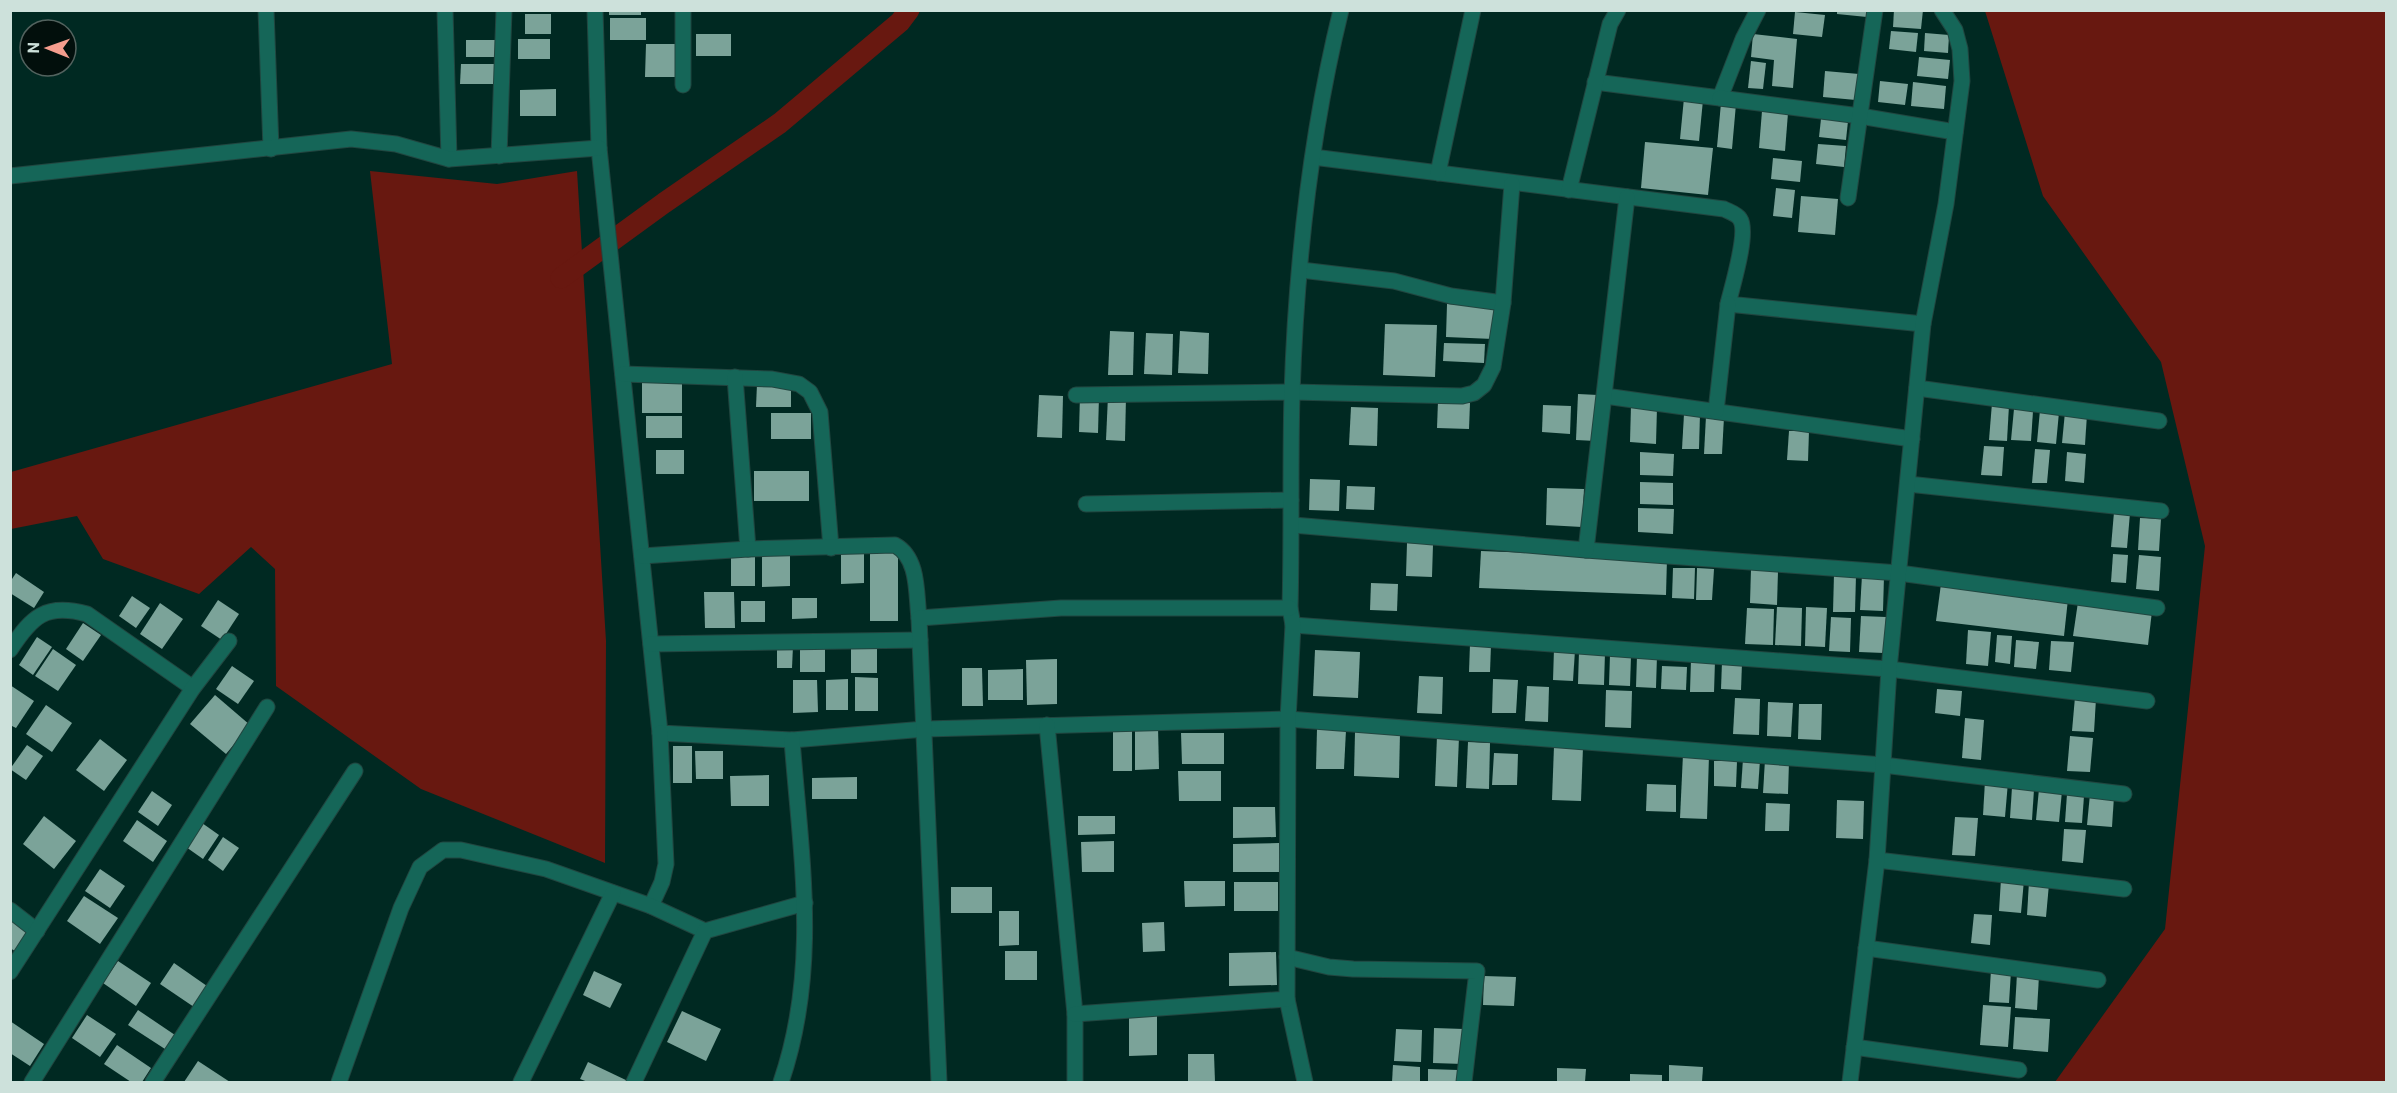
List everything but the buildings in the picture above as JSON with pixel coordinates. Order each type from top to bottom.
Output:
[{"type":"street","points":[[266,10],[271,149]]},
{"type":"street","points":[[445,10],[449,159]]},
{"type":"street","points":[[499,156],[504,10]]},
{"type":"street","points":[[595,10],[599,148],[603,194],[660,733],[666,864],[662,882],[651,906]]},
{"type":"street","points":[[683,10],[683,85]]},
{"type":"street","points":[[1305,1083],[1287,999],[1288,719],[1293,625],[1290,608],[1293,525],[1291,500],[1293,392],[1301,270],[1313,157],[1341,10]]},
{"type":"street","points":[[1438,173],[1473,10]]},
{"type":"street","points":[[1569,190],[1610,24],[1618,10]]},
{"type":"street","points":[[1720,98],[1743,39],[1758,10]]},
{"type":"street","points":[[1848,198],[1875,10]]},
{"type":"street","points":[[1850,1083],[1877,860],[1889,669],[1923,324],[1946,204],[1962,81],[1960,50],[1955,30],[1942,10]]},
{"type":"street","points":[[1595,82],[1860,116],[1954,132]]},
{"type":"street","points":[[10,176],[351,140],[396,144],[449,159],[599,148]]},
{"type":"street","points":[[1313,157],[1512,184],[1724,209],[1736,214],[1742,220],[1743,234],[1728,304],[1716,411]]},
{"type":"street","points":[[1076,395],[1293,392],[1462,396],[1474,393],[1484,385],[1492,367],[1503,303],[1512,184]]},
{"type":"street","points":[[1586,550],[1627,197]]},
{"type":"street","points":[[1301,270],[1394,281],[1451,296],[1503,303]]},
{"type":"street","points":[[1728,304],[1923,324]]},
{"type":"street","points":[[623,374],[772,379],[799,384],[810,392],[820,412],[831,548]]},
{"type":"street","points":[[735,378],[748,549]]},
{"type":"street","points":[[1917,388],[2159,421]]},
{"type":"street","points":[[1605,396],[1911,439]]},
{"type":"street","points":[[1908,484],[2161,511]]},
{"type":"street","points":[[1086,504],[1291,500]]},
{"type":"street","points":[[1293,525],[1899,573],[2157,608]]},
{"type":"street","points":[[642,556],[748,549],[896,545],[906,551],[912,565],[919,618],[939,1083]]},
{"type":"street","points":[[10,650],[24,628],[43,613],[67,608],[87,614],[193,688]]},
{"type":"street","points":[[919,618],[1061,608],[1290,608]]},
{"type":"street","points":[[1293,625],[1889,669],[2148,701]]},
{"type":"street","points":[[10,972],[193,688],[229,640]]},
{"type":"street","points":[[651,644],[920,640]]},
{"type":"street","points":[[32,1083],[267,707]]},
{"type":"street","points":[[660,733],[792,740],[925,729],[1288,719],[1883,765],[2124,794]]},
{"type":"street","points":[[1047,725],[1075,1014],[1075,1083]]},
{"type":"street","points":[[782,1083],[801,1006],[805,969],[805,903],[792,740]]},
{"type":"street","points":[[153,1083],[356,771]]},
{"type":"street","points":[[339,1083],[401,908],[420,867],[443,850],[461,850],[546,869],[651,906],[705,931],[805,903]]},
{"type":"street","points":[[1877,860],[2124,889]]},
{"type":"street","points":[[521,1083],[614,892]]},
{"type":"street","points":[[10,910],[37,931]]},
{"type":"street","points":[[634,1083],[705,931]]},
{"type":"street","points":[[1866,948],[2098,980]]},
{"type":"street","points":[[1287,957],[1329,967],[1353,969],[1477,970],[1464,1083]]},
{"type":"street","points":[[1075,1014],[1287,999]]},
{"type":"street","points":[[1854,1047],[2019,1070]]},
{"type":"shaded area","points":[[1985,11],[2386,11],[2386,1082],[2055,1082],[2165,929],[2205,546],[2161,362],[2043,196]]},
{"type":"shaded area","points":[[370,171],[497,184],[577,171],[606,641],[605,863],[421,789],[276,686],[275,569],[251,547],[199,594],[103,559],[77,516],[11,529],[11,472],[392,364]]},
{"type":"waterway","points":[[561,278],[780,123],[900,22],[909,10]]}]
